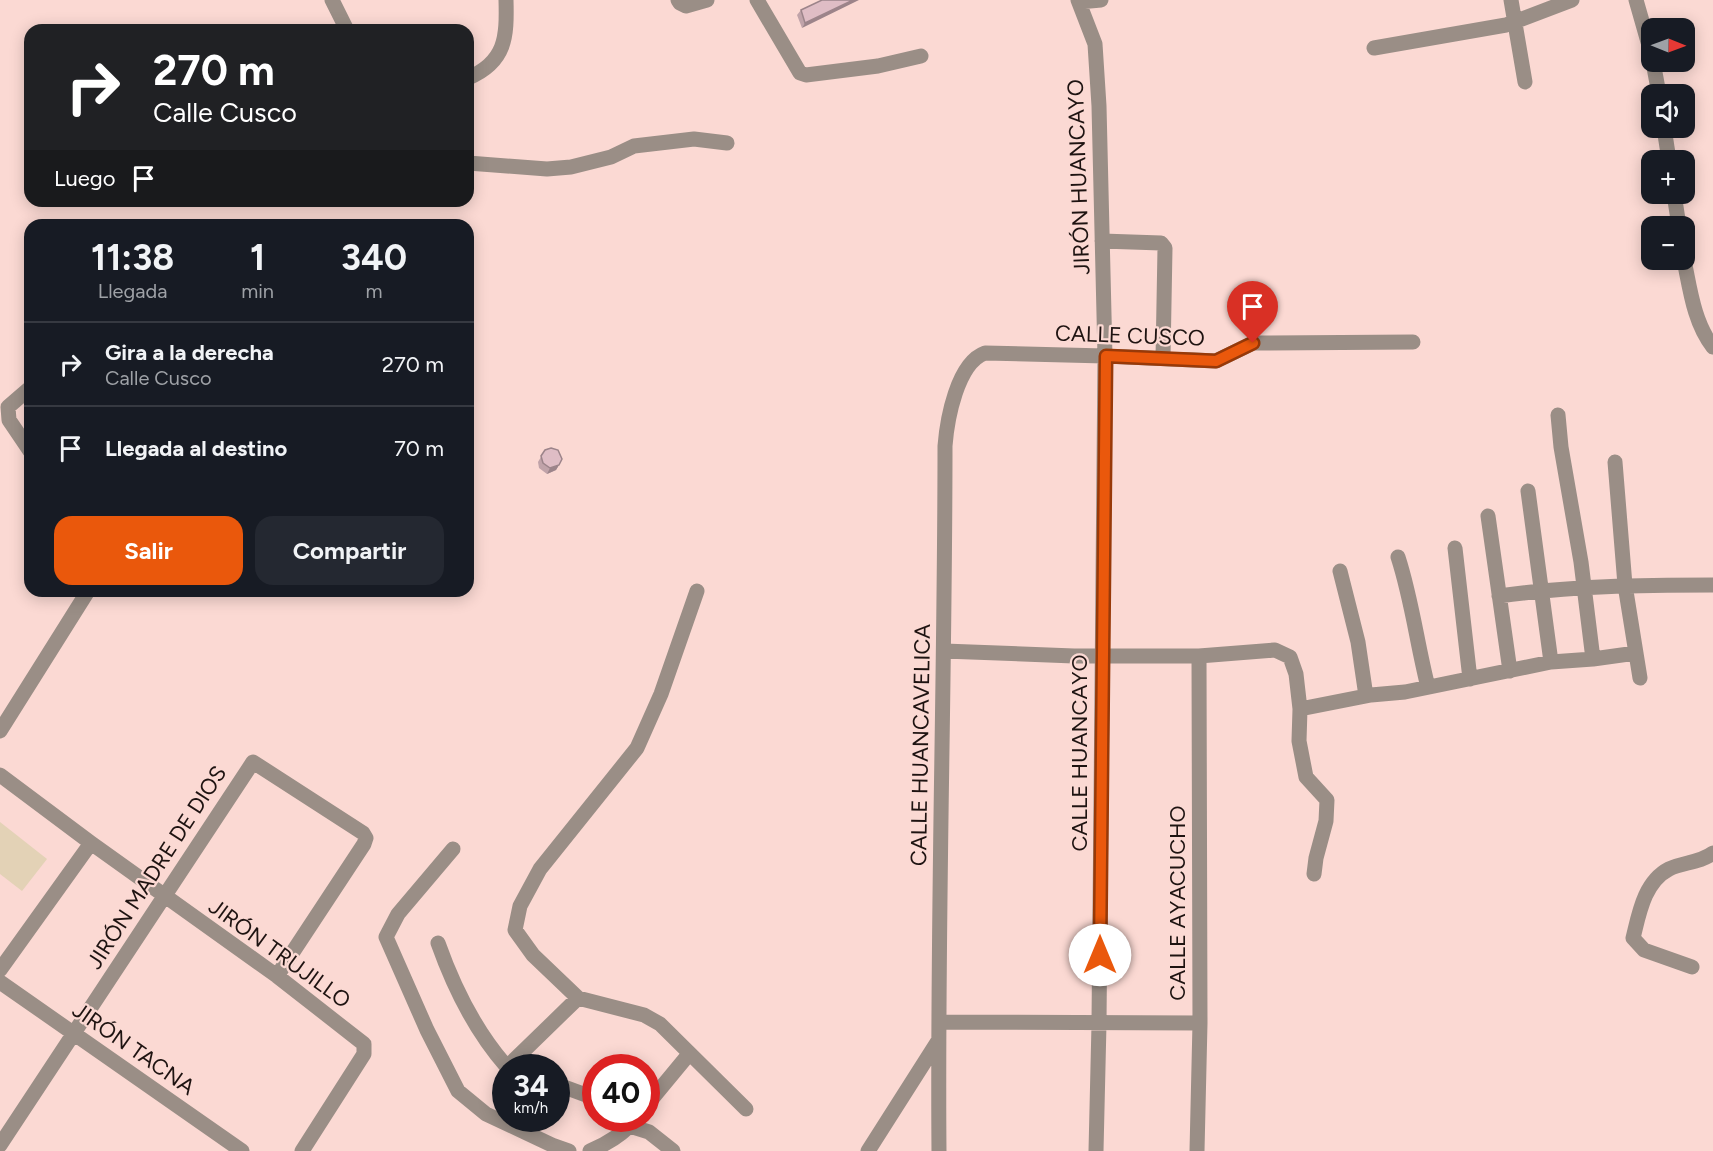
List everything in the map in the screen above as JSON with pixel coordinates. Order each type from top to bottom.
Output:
[{"type":"street","points":[[332,0],[344,24]]},
{"type":"street","points":[[474,74],[492,64],[503,46],[507,26],[506,0]]},
{"type":"street","points":[[678,0],[686,6],[707,0]]},
{"type":"street","points":[[757,0],[800,73],[806,75],[878,66],[921,56]]},
{"type":"street","points":[[1078,1],[1101,0]]},
{"type":"street","points":[[1511,0],[1525,82]]},
{"type":"street","points":[[1374,48],[1506,26],[1516,20],[1572,0]]},
{"type":"street","points":[[1636,0],[1641,18]]},
{"type":"street","name":"JIRÓN HUANCAYO","points":[[1078,1],[1095,44],[1106,356]]},
{"type":"street","points":[[474,163],[547,169],[571,167],[610,157],[634,146],[694,139],[727,143]]},
{"type":"street","points":[[1102,241],[1161,243],[1165,248],[1163,358]]},
{"type":"street","points":[[1686,270],[1704,335],[1713,346]]},
{"type":"street","name":"CALLE CUSCO","points":[[985,353],[1216,361],[1253,343],[1413,342]]},
{"type":"street","name":"CALLE HUANCAVELICA","points":[[939,1151],[938,1041],[946,434],[958,386],[975,358],[985,353]]},
{"type":"street","name":"CALLE HUANCAYO","points":[[1096,1151],[1106,356]]},
{"type":"street","points":[[24,393],[8,406],[9,420],[24,442]]},
{"type":"street","points":[[1558,415],[1561,447],[1581,562],[1593,659]]},
{"type":"street","points":[[1615,462],[1625,585],[1640,678]]},
{"type":"street","points":[[1528,491],[1551,662]]},
{"type":"street","points":[[1488,516],[1510,671]]},
{"type":"street","points":[[1455,548],[1470,679]]},
{"type":"street","points":[[1398,557],[1409,591],[1416,640],[1428,687]]},
{"type":"street","points":[[1340,571],[1358,642],[1366,696]]},
{"type":"street","points":[[1499,596],[1541,590],[1625,585],[1713,585]]},
{"type":"street","points":[[697,591],[661,694],[637,748],[540,869],[520,906],[515,930],[533,955],[578,998],[644,1015],[660,1024],[746,1109]]},
{"type":"street","points":[[0,731],[84,597]]},
{"type":"street","points":[[944,651],[1102,656],[1199,656],[1275,650],[1290,657],[1296,674],[1300,709],[1299,741],[1306,777],[1327,800],[1326,821],[1314,874]]},
{"type":"street","points":[[1300,709],[1428,687],[1551,662],[1636,653]]},
{"type":"street","name":"CALLE AYACUCHO","points":[[1197,1151],[1200,1023],[1199,656]]},
{"type":"street","name":"JIRÓN MADRE DE DIOS","points":[[0,1145],[251,764],[256,763],[363,833],[366,838],[277,976]]},
{"type":"street","name":"JIRÓN TRUJILLO","points":[[0,775],[277,976],[362,1042],[365,1048],[364,1054],[302,1151]]},
{"type":"street","points":[[0,970],[91,843]]},
{"type":"street","points":[[453,849],[398,914],[386,937],[427,1030],[458,1091],[486,1114],[553,1148],[569,1151]]},
{"type":"street","points":[[1692,967],[1644,950],[1633,938],[1640,908],[1651,885],[1668,869],[1707,858],[1713,853]]},
{"type":"street","points":[[438,943],[446,966],[486,1044],[496,1054]]},
{"type":"street","name":"JIRÓN TACNA","points":[[0,982],[242,1151]]},
{"type":"street","points":[[522,1054],[578,998]]},
{"type":"street","points":[[939,1022],[1200,1023]]},
{"type":"street","points":[[868,1151],[938,1041]]},
{"type":"street","points":[[660,1089],[689,1054]]},
{"type":"street","points":[[590,1151],[603,1145],[617,1132]]},
{"type":"street","points":[[649,1132],[673,1151]]},
{"type":"shaded area","points":[[0,822],[47,859],[22,891],[0,874]]},
{"type":"building","points":[[822,0],[853,0],[805,23],[801,10]]},
{"type":"building","points":[[551,448],[558,450],[562,459],[559,465],[550,468],[543,463],[541,456],[545,450]]},
{"type":"route","points":[[1100,955],[1106,356],[1216,361],[1253,343]]}]
